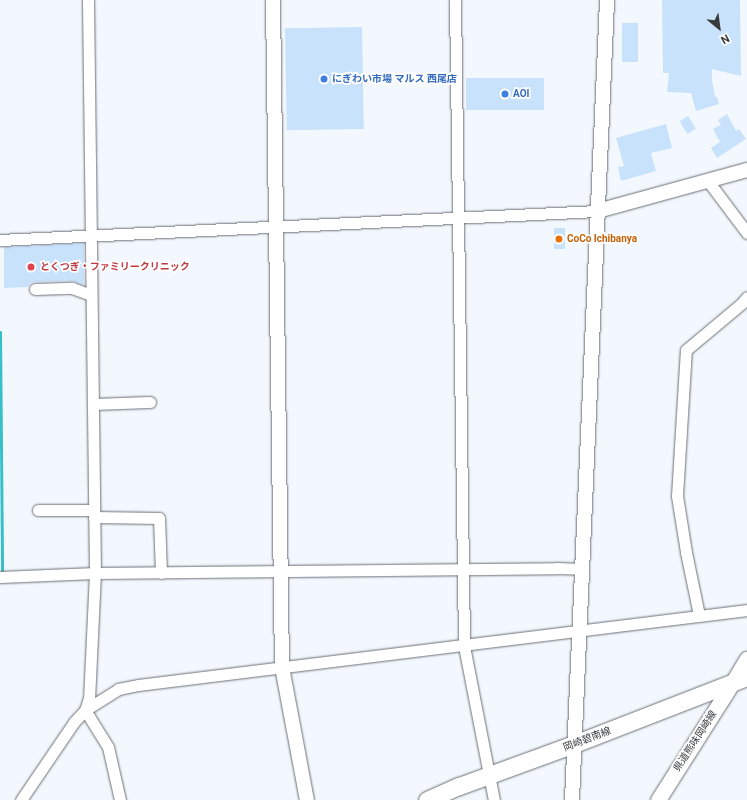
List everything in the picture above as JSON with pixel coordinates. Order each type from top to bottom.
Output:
[{"type":"main road","name":"岡崎碧南線","points":[[427,800],[488,775],[574,744],[740,680]]},
{"type":"main road","name":"県道熊味岡崎線","points":[[658,800],[740,680]]},
{"type":"street","points":[[85,710],[89,698],[96,573],[92,404],[88,0]]},
{"type":"street","points":[[273,0],[282,667],[307,800]]},
{"type":"street","points":[[456,0],[464,646],[494,800]]},
{"type":"street","points":[[572,800],[607,0]]},
{"type":"street","points":[[0,240],[276,228],[598,211],[747,170]]},
{"type":"street","points":[[708,181],[747,233]]},
{"type":"street","points":[[35,289],[72,288],[91,295]]},
{"type":"street","points":[[699,615],[686,552],[678,496],[686,350],[741,304],[747,297]]},
{"type":"street","points":[[92,404],[150,402]]},
{"type":"street","points":[[38,510],[159,518],[161,573]]},
{"type":"street","points":[[0,577],[96,573],[557,568],[582,569]]},
{"type":"street","points":[[21,800],[62,737],[85,710],[118,689],[138,685],[747,610]]},
{"type":"street","points":[[740,680],[747,659]]},
{"type":"street","points":[[85,710],[108,746],[120,800]]},
{"type":"building","points":[[662,0],[740,0],[741,76],[712,69],[715,97],[717,97],[719,104],[696,111],[691,93],[667,92],[669,73],[663,73]]},
{"type":"building","points":[[622,23],[638,23],[638,62],[622,62]]},
{"type":"building","name":"にぎわい市場 マルス 西尾店","points":[[362,27],[364,129],[287,130],[285,28]]},
{"type":"building","name":"AOI","points":[[466,78],[544,78],[544,110],[466,110]]},
{"type":"building","points":[[727,114],[736,131],[739,129],[746,139],[717,158],[711,148],[720,142],[713,129],[721,125],[718,120]]},
{"type":"building","points":[[688,116],[696,129],[687,134],[680,121]]},
{"type":"building","points":[[666,124],[672,148],[651,153],[656,171],[621,181],[618,167],[624,166],[616,138]]},
{"type":"building","name":"CoCo Ichibanya","points":[[554,228],[565,228],[565,249],[554,249]]},
{"type":"building","name":"とくつぎ・ファミリークリニック","points":[[84,243],[84,285],[72,281],[35,282],[31,283],[28,287],[4,288],[4,247]]},
{"type":"waterway","points":[[0,332],[2,572]]},
{"type":"place","name":"にぎわい市場 マルス 西尾店","points":[[324,79]]},
{"type":"place","name":"AOI","points":[[505,94]]},
{"type":"place","name":"CoCo Ichibanya","points":[[559,239]]},
{"type":"place","name":"とくつぎ・ファミリークリニック","points":[[31,267]]}]
